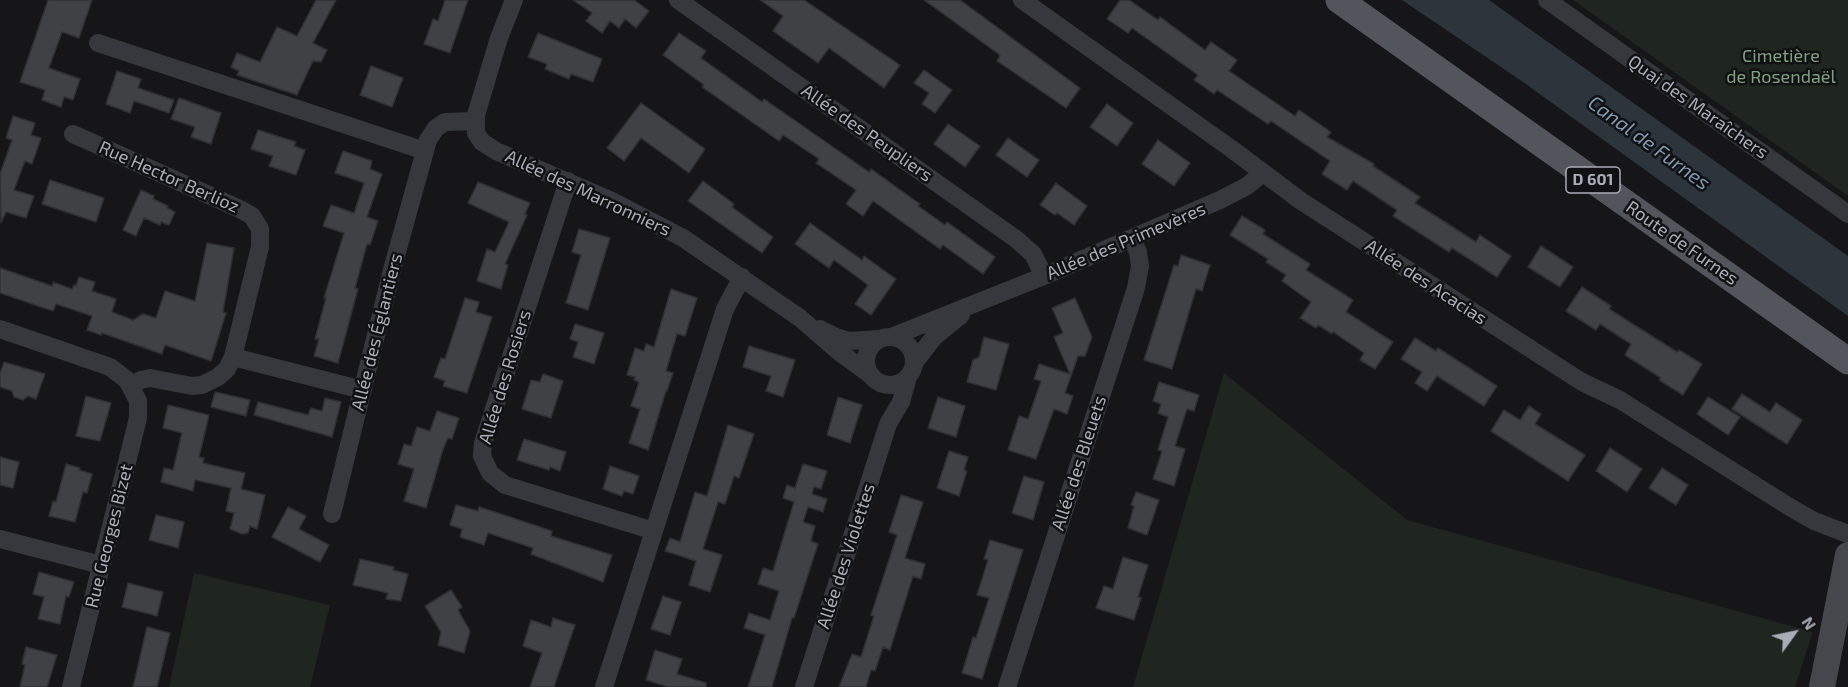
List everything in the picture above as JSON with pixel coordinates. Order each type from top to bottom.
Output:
[{"type":"main road","name":"Route de Furnes","points":[[1339,0],[1848,361]]},
{"type":"main road","points":[[1822,687],[1848,555]]},
{"type":"street","points":[[475,121],[499,38],[514,0]]},
{"type":"street","name":"Allée des Peupliers","points":[[678,0],[1016,239],[1033,254],[1044,276]]},
{"type":"street","name":"Allée des Acacias","points":[[1022,0],[1301,201],[1582,382],[1620,400],[1814,521],[1848,534]]},
{"type":"street","name":"Quai des Maraîchers","points":[[1547,0],[1848,214]]},
{"type":"street","points":[[98,43],[425,151]]},
{"type":"street","name":"Allée des Églantiers","points":[[332,514],[430,136],[440,125],[455,120],[475,121]]},
{"type":"street","name":"Allée des Marronniers","points":[[475,121],[478,138],[486,146],[568,181],[673,232],[800,318],[876,380]]},
{"type":"street","name":"Rue Hector Berlioz","points":[[74,134],[242,210],[255,220],[261,234],[260,247],[233,357],[227,369],[202,386],[150,378],[131,385]]},
{"type":"street","name":"Allée des Primevères","points":[[885,338],[986,300],[1132,239],[1232,195],[1248,186],[1263,173]]},
{"type":"street","name":"Allée des Rosiers","points":[[568,181],[483,443],[482,456],[490,474],[505,485],[654,531]]},
{"type":"street","name":"Allée des Bleuets","points":[[1007,687],[1136,288],[1140,266],[1138,252],[1132,239]]},
{"type":"street","points":[[604,687],[724,309],[742,277]]},
{"type":"street","name":"Allée des Primevères","points":[[911,370],[924,348],[939,332],[986,300]]},
{"type":"street","name":"Allée des Marronniers","points":[[800,318],[842,339],[857,341],[885,338]]},
{"type":"street","points":[[0,329],[110,367],[131,385]]},
{"type":"street","points":[[885,338],[901,339],[913,354],[911,370],[895,384],[876,380],[867,368],[867,356],[872,345],[885,338]]},
{"type":"street","points":[[233,357],[363,390]]},
{"type":"street","name":"Allée des Violettes","points":[[804,687],[888,424],[902,398],[911,370]]},
{"type":"street","name":"Allée des Violettes","points":[[876,380],[889,401],[888,424]]},
{"type":"street","name":"Rue Georges Bizet","points":[[71,687],[138,418],[138,401],[131,385]]},
{"type":"street","points":[[0,539],[101,565]]},
{"type":"green space","name":"Cimetière de Rosendaël","points":[[1573,0],[1848,0],[1848,196]]},
{"type":"green space","points":[[1224,373],[1407,520],[1813,632],[1795,687],[1133,687]]},
{"type":"green space","points":[[194,573],[330,605],[310,687],[169,687]]},
{"type":"water","name":"Canal de Furnes","points":[[1402,0],[1489,0],[1848,256],[1848,316],[1523,82]]},
{"type":"building","points":[[48,0],[92,0],[79,38],[62,32],[49,68],[80,79],[73,100],[64,97],[61,107],[42,100],[45,90],[20,82]]},
{"type":"building","points":[[316,0],[336,0],[313,43],[327,50],[321,62],[313,61],[297,95],[237,75],[239,71],[231,67],[237,53],[260,62],[277,27],[297,36]]},
{"type":"building","points":[[445,0],[468,0],[450,53],[424,44],[433,19],[438,21]]},
{"type":"building","points":[[573,0],[634,0],[649,11],[636,28],[625,19],[619,28],[610,21],[602,33],[586,21],[592,13]]},
{"type":"building","points":[[760,0],[804,0],[900,65],[884,88],[829,48],[818,63],[773,31],[783,16]]},
{"type":"building","points":[[924,0],[960,0],[1080,88],[1066,108],[997,61],[1000,55]]},
{"type":"building","points":[[1120,0],[1129,0],[1158,20],[1160,17],[1205,50],[1211,42],[1237,60],[1229,71],[1295,116],[1299,110],[1331,132],[1327,137],[1374,164],[1373,166],[1420,197],[1415,203],[1476,242],[1480,235],[1511,256],[1497,277],[1452,248],[1449,252],[1393,216],[1397,210],[1353,181],[1347,190],[1322,174],[1330,161],[1271,121],[1268,124],[1217,90],[1214,94],[1194,80],[1198,75],[1132,28],[1128,33],[1107,19]]},
{"type":"building","points":[[538,33],[602,59],[593,82],[571,74],[569,79],[545,69],[547,64],[528,57]]},
{"type":"building","points":[[679,33],[706,51],[701,58],[762,102],[764,99],[869,172],[871,169],[920,204],[918,206],[945,225],[947,222],[995,257],[983,274],[943,245],[940,249],[873,201],[863,216],[846,204],[856,190],[816,163],[819,159],[783,135],[779,141],[702,87],[704,85],[663,55]]},
{"type":"building","points":[[371,66],[403,78],[392,107],[360,95]]},
{"type":"building","points":[[924,70],[952,90],[935,113],[922,104],[929,93],[914,83]]},
{"type":"building","points":[[117,71],[141,79],[138,88],[174,100],[169,113],[134,101],[130,113],[106,104]]},
{"type":"building","points":[[179,98],[221,113],[211,144],[191,137],[195,127],[171,119]]},
{"type":"building","points":[[641,103],[705,149],[689,173],[641,138],[624,161],[607,148]]},
{"type":"building","points":[[1107,104],[1133,123],[1117,146],[1090,127]]},
{"type":"building","points":[[13,116],[35,123],[31,135],[41,138],[32,164],[25,161],[14,190],[34,196],[26,218],[6,212],[1,223],[0,174],[12,140],[6,138]]},
{"type":"building","points":[[948,124],[980,146],[965,167],[934,144]]},
{"type":"building","points":[[258,130],[296,142],[294,146],[305,150],[296,175],[269,166],[273,156],[251,149]]},
{"type":"building","points":[[1008,138],[1039,160],[1027,177],[996,155]]},
{"type":"building","points":[[1158,140],[1190,163],[1174,186],[1142,164]]},
{"type":"building","points":[[343,151],[372,161],[370,169],[382,174],[367,217],[378,221],[370,245],[367,244],[355,288],[358,289],[338,363],[314,356],[319,339],[315,339],[326,298],[324,298],[344,233],[323,226],[331,205],[354,213],[364,183],[335,173]]},
{"type":"building","points":[[50,180],[104,198],[96,222],[42,204]]},
{"type":"building","points":[[703,181],[734,204],[732,207],[773,237],[762,253],[688,201]]},
{"type":"building","points":[[478,182],[530,203],[505,264],[508,265],[501,289],[477,281],[487,249],[495,252],[509,222],[468,203]]},
{"type":"building","points":[[1056,183],[1087,206],[1074,225],[1040,205]]},
{"type":"building","points":[[141,190],[154,196],[153,199],[175,212],[169,225],[161,222],[160,225],[144,218],[136,236],[123,230]]},
{"type":"building","points":[[1242,216],[1265,230],[1263,234],[1310,264],[1306,270],[1353,300],[1346,312],[1393,342],[1375,369],[1360,360],[1364,353],[1333,332],[1332,334],[1318,325],[1316,328],[1300,318],[1311,302],[1282,281],[1286,275],[1266,262],[1268,259],[1230,235]]},
{"type":"building","points":[[810,223],[862,260],[864,256],[896,279],[871,315],[855,304],[868,285],[834,260],[829,268],[795,244]]},
{"type":"building","points":[[579,229],[610,238],[588,310],[566,303],[581,255],[572,252]]},
{"type":"building","points":[[207,243],[234,248],[223,312],[226,313],[211,361],[165,345],[162,354],[102,333],[101,335],[87,330],[92,316],[56,304],[53,311],[0,293],[0,268],[52,286],[53,282],[72,289],[74,285],[76,286],[79,277],[95,282],[92,291],[116,299],[112,312],[133,320],[143,314],[156,318],[165,291],[195,301]]},
{"type":"building","points":[[1541,246],[1573,267],[1560,287],[1528,267]]},
{"type":"building","points":[[1181,255],[1210,265],[1202,291],[1196,289],[1172,369],[1144,360],[1174,265],[1178,266]]},
{"type":"building","points":[[1582,287],[1611,306],[1609,309],[1677,352],[1679,350],[1702,364],[1683,395],[1625,355],[1631,344],[1600,324],[1596,330],[1566,311]]},
{"type":"building","points":[[671,289],[697,298],[685,336],[677,334],[666,371],[673,373],[648,450],[629,443],[640,409],[631,406],[639,382],[634,380],[635,377],[627,375],[635,348],[644,351],[646,344],[654,347]]},
{"type":"building","points":[[465,298],[479,302],[476,312],[492,317],[467,393],[443,386],[445,381],[434,377],[441,358],[445,359]]},
{"type":"building","points":[[1075,298],[1092,337],[1085,356],[1078,356],[1065,393],[1073,396],[1067,414],[1054,409],[1036,459],[1008,450],[1019,416],[1028,419],[1041,381],[1034,379],[1039,364],[1070,374],[1054,337],[1063,333],[1052,308]]},
{"type":"building","points":[[575,324],[604,333],[594,364],[573,357],[578,342],[570,339]]},
{"type":"building","points":[[984,337],[1009,344],[996,390],[967,382],[973,360],[979,357]]},
{"type":"building","points":[[1415,338],[1436,351],[1438,348],[1497,386],[1484,406],[1437,376],[1427,391],[1415,383],[1422,372],[1401,359]]},
{"type":"building","points":[[749,346],[795,360],[783,397],[766,391],[771,376],[743,367]]},
{"type":"building","points":[[4,362],[45,374],[36,399],[28,396],[23,400],[14,397],[12,391],[0,387],[0,373]]},
{"type":"building","points":[[543,374],[563,381],[551,418],[522,409],[531,380],[540,382]]},
{"type":"building","points":[[1159,382],[1199,395],[1194,411],[1187,409],[1175,446],[1185,449],[1174,486],[1153,479],[1162,451],[1158,450],[1168,417],[1158,413],[1161,404],[1153,401]]},
{"type":"building","points":[[215,392],[250,400],[246,416],[211,407]]},
{"type":"building","points":[[1742,394],[1770,412],[1776,403],[1802,420],[1787,444],[1732,409]]},
{"type":"building","points":[[86,396],[111,403],[100,441],[76,436]]},
{"type":"building","points":[[838,397],[862,405],[850,443],[827,435]]},
{"type":"building","points":[[938,397],[965,406],[956,437],[928,428]]},
{"type":"building","points":[[1708,397],[1740,417],[1728,435],[1697,414]]},
{"type":"building","points":[[325,398],[341,402],[332,437],[254,415],[258,402],[308,415],[311,408],[322,411]]},
{"type":"building","points":[[168,405],[209,415],[199,457],[204,458],[203,463],[245,473],[241,489],[265,495],[257,529],[250,526],[248,533],[242,534],[230,529],[234,513],[226,511],[231,488],[195,480],[193,491],[161,482],[164,468],[173,470],[182,433],[163,428]]},
{"type":"building","points":[[1529,406],[1541,414],[1535,424],[1585,455],[1568,481],[1491,431],[1504,410],[1520,420]]},
{"type":"building","points":[[437,411],[459,418],[452,439],[448,438],[443,449],[426,508],[404,501],[414,469],[398,464],[404,444],[411,446],[417,427],[430,431]]},
{"type":"building","points":[[728,425],[754,434],[739,478],[734,476],[725,504],[718,502],[703,549],[722,555],[710,592],[689,585],[696,561],[665,551],[670,538],[680,542],[695,492],[707,496]]},
{"type":"building","points":[[524,439],[566,452],[560,471],[517,460]]},
{"type":"building","points":[[1610,448],[1642,469],[1627,492],[1596,471]]},
{"type":"building","points":[[949,451],[968,457],[964,470],[967,471],[959,496],[937,488]]},
{"type":"building","points":[[0,457],[19,462],[13,488],[0,485]]},
{"type":"building","points":[[66,464],[92,474],[87,493],[83,492],[75,522],[49,516],[53,501],[56,502]]},
{"type":"building","points":[[803,464],[827,471],[821,489],[814,487],[812,494],[827,499],[823,512],[808,507],[803,522],[815,526],[811,541],[818,544],[794,618],[792,618],[772,687],[748,687],[765,635],[744,628],[749,613],[770,620],[779,591],[758,584],[763,568],[773,571],[794,502],[783,498],[787,485],[795,488]]},
{"type":"building","points":[[610,466],[639,476],[633,494],[624,491],[622,496],[603,489]]},
{"type":"building","points":[[1662,468],[1688,485],[1676,505],[1649,488]]},
{"type":"building","points":[[1024,476],[1044,482],[1033,520],[1012,513]]},
{"type":"building","points":[[1136,492],[1159,500],[1147,535],[1128,528],[1134,506],[1131,505]]},
{"type":"building","points":[[901,495],[923,502],[905,558],[925,564],[921,579],[913,576],[890,650],[883,647],[875,671],[871,670],[866,687],[839,687],[852,654],[861,657],[874,616],[871,615],[897,535],[889,532]]},
{"type":"building","points":[[456,505],[478,511],[479,507],[498,513],[552,531],[551,536],[612,555],[603,582],[531,554],[533,548],[488,533],[484,545],[460,537],[462,529],[450,525]]},
{"type":"building","points":[[288,507],[306,516],[299,529],[329,545],[320,562],[272,537]]},
{"type":"building","points":[[156,515],[184,522],[178,548],[149,540]]},
{"type":"building","points":[[990,540],[1023,550],[982,679],[962,673],[973,637],[976,638],[989,598],[977,595],[988,560],[984,559]]},
{"type":"building","points":[[1123,557],[1148,565],[1134,620],[1096,608],[1104,586],[1113,589]]},
{"type":"building","points":[[360,559],[394,567],[393,570],[408,574],[401,601],[386,599],[388,593],[353,585]]},
{"type":"building","points":[[39,572],[74,582],[69,597],[66,596],[60,624],[38,619],[44,597],[33,594]]},
{"type":"building","points":[[128,583],[163,592],[157,616],[122,607]]},
{"type":"building","points":[[451,590],[462,607],[458,610],[470,631],[464,653],[438,645],[441,632],[425,606]]},
{"type":"building","points":[[663,596],[681,602],[670,635],[651,629]]},
{"type":"building","points":[[553,618],[575,625],[554,687],[530,687],[542,653],[523,646],[531,620],[551,627]]},
{"type":"building","points":[[147,627],[170,633],[157,687],[133,687]]},
{"type":"building","points":[[26,647],[57,655],[47,687],[20,687]]},
{"type":"building","points":[[655,650],[682,659],[677,674],[706,683],[706,687],[668,687],[646,680]]}]
